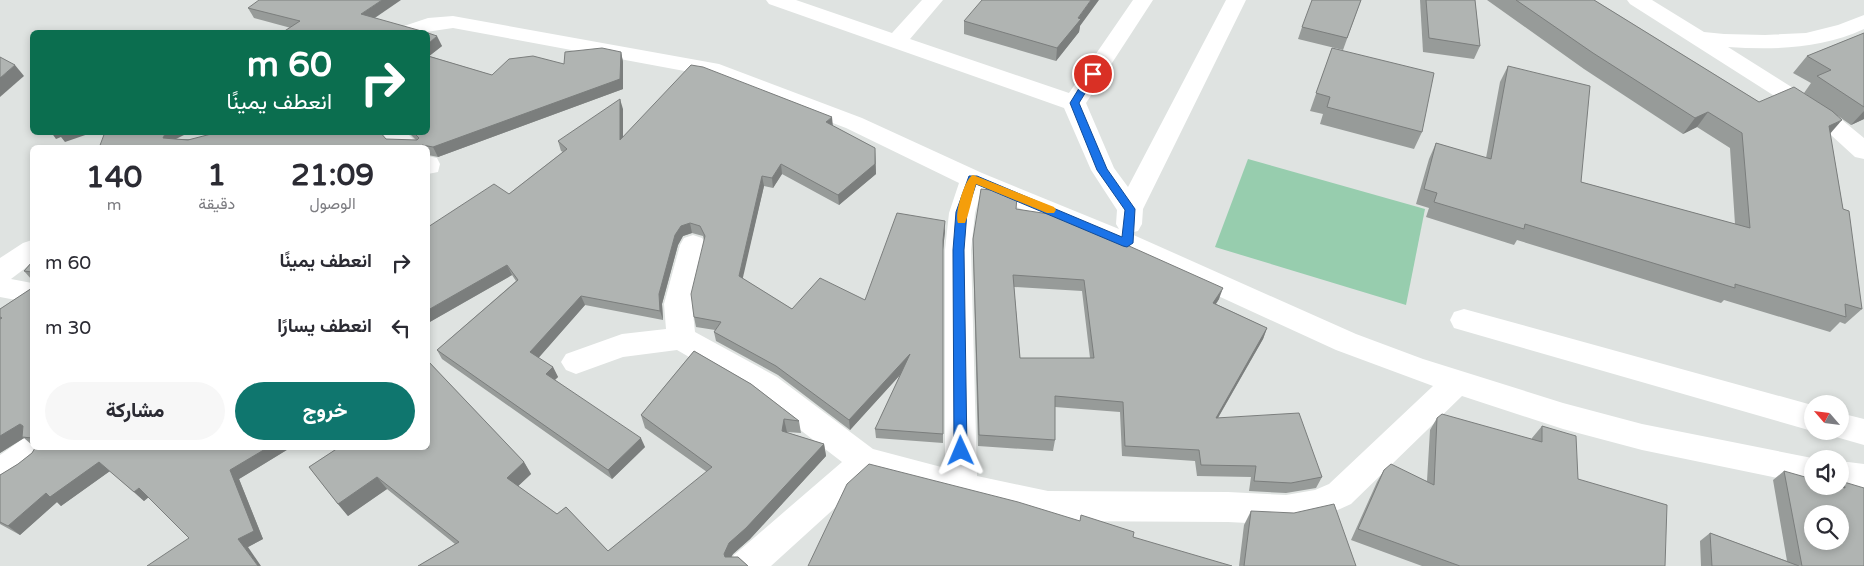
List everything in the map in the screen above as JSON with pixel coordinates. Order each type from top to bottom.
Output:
[{"type":"street","points":[[776,0],[1074,103],[1103,170],[1130,209]]},
{"type":"street","points":[[895,42],[933,0]]},
{"type":"street","points":[[1074,103],[1143,0]]},
{"type":"street","points":[[1127,243],[1130,209],[1236,0]]},
{"type":"street","points":[[1637,0],[1828,120],[1864,152]]},
{"type":"street","points":[[414,30],[458,11],[711,69],[854,123],[973,179],[1127,243],[1346,342],[1456,383],[1563,416],[1642,437],[1804,469]]},
{"type":"street","points":[[1700,39],[1757,43],[1788,41],[1838,32],[1864,21]]},
{"type":"street","points":[[393,135],[406,145]]},
{"type":"street","points":[[961,488],[958,250],[962,212],[973,179]]},
{"type":"street","points":[[681,338],[678,304],[694,245]]},
{"type":"street","points":[[0,272],[30,251]]},
{"type":"street","points":[[0,287],[30,293]]},
{"type":"street","points":[[1464,320],[1804,416]]},
{"type":"street","points":[[576,362],[622,346],[681,338],[766,386],[865,461],[899,468],[961,488],[1048,506],[1228,507],[1286,510],[1318,504],[1340,494],[1456,383]]},
{"type":"street","points":[[1849,428],[1864,432]]},
{"type":"street","points":[[0,473],[32,450]]},
{"type":"street","points":[[746,566],[865,461]]},
{"type":"street","points":[[1849,476],[1864,478]]},
{"type":"green space","points":[[1248,159],[1425,209],[1406,305],[1215,247]]},
{"type":"building","points":[[259,0],[382,0],[361,14],[418,30],[286,30],[300,21],[248,8]]},
{"type":"building","points":[[982,0],[1091,0],[1078,18],[1081,19],[1057,48],[964,21]]},
{"type":"building","points":[[1312,0],[1361,0],[1347,38],[1302,27]]},
{"type":"building","points":[[1426,0],[1475,0],[1480,46],[1429,38]]},
{"type":"building","points":[[1516,0],[1594,0],[1759,102],[1794,87],[1832,111],[1842,120],[1829,126],[1843,209],[1849,211],[1862,309],[1845,304],[1846,317],[1735,284],[1735,288],[1525,224],[1524,229],[1434,202],[1437,193],[1424,189],[1436,143],[1491,159],[1508,66],[1590,86],[1581,182],[1750,228],[1742,133],[1708,112],[1695,118],[1593,53]]},
{"type":"building","points":[[1864,33],[1864,107],[1817,76],[1831,70],[1807,56]]},
{"type":"building","points":[[430,34],[437,36],[430,42]]},
{"type":"building","points":[[602,48],[621,52],[620,79],[433,147],[430,145],[100,145],[104,135],[164,135],[163,138],[188,140],[207,135],[383,135],[386,139],[417,140],[419,138],[416,135],[430,135],[430,57],[492,75],[509,59],[533,56],[564,64],[565,52]]},
{"type":"building","points":[[1332,48],[1434,73],[1422,132],[1327,107],[1330,97],[1316,93]]},
{"type":"building","points":[[0,57],[15,65],[0,78]]},
{"type":"building","points":[[691,65],[703,67],[832,117],[826,122],[875,148],[875,164],[838,195],[781,164],[772,178],[762,176],[739,276],[792,309],[820,278],[865,300],[897,213],[945,221],[943,240],[943,434],[875,429],[910,354],[849,420],[776,366],[714,332],[721,322],[694,317],[691,294],[705,236],[700,226],[690,223],[681,226],[675,235],[659,294],[660,311],[581,296],[530,352],[553,367],[546,374],[641,438],[608,470],[437,350],[518,280],[507,265],[430,309],[430,226],[494,184],[509,194],[567,149],[558,141],[620,99],[620,140]]},
{"type":"building","points":[[981,189],[1002,191],[1017,197],[1016,209],[1062,216],[1223,288],[1213,303],[1267,328],[1216,418],[1299,413],[1322,477],[1291,483],[1254,481],[1256,466],[1201,465],[1199,450],[1125,446],[1123,402],[1055,396],[1055,440],[979,435],[973,239]],"holes":[[[1013,275],[1084,280],[1094,358],[1020,358]]]},
{"type":"building","points":[[30,264],[30,272],[24,271]]},
{"type":"building","points":[[30,289],[30,438],[22,437],[23,426],[20,424],[0,436],[0,319],[2,318],[0,317],[0,309]]},
{"type":"building","points":[[694,351],[751,384],[799,421],[784,419],[782,431],[824,444],[746,528],[729,543],[724,554],[725,557],[738,557],[748,566],[418,566],[459,542],[377,477],[338,504],[309,467],[335,450],[430,450],[430,363],[524,462],[507,478],[557,514],[566,507],[608,551],[712,467],[641,415]]},
{"type":"building","points":[[1442,414],[1542,442],[1542,426],[1576,436],[1578,479],[1667,505],[1665,566],[1460,566],[1358,529],[1384,470],[1391,464],[1434,485],[1437,418]]},
{"type":"building","points":[[34,450],[264,450],[230,470],[254,531],[238,539],[258,566],[147,566],[189,538],[139,488],[134,492],[99,462],[50,497],[46,493],[8,526],[0,522],[0,475]]},
{"type":"building","points":[[869,464],[1018,502],[1080,521],[1081,515],[1134,532],[1133,537],[1232,566],[808,566],[847,484]]},
{"type":"building","points":[[1784,471],[1804,477],[1804,495],[1849,495],[1849,484],[1864,488],[1864,566],[1802,566]]},
{"type":"building","points":[[1334,504],[1356,566],[1244,566],[1251,511],[1294,513]]},
{"type":"building","points":[[1710,533],[1799,566],[1712,566]]},
{"type":"slow traffic","points":[[962,220],[962,212],[973,179],[1050,210]]},
{"type":"route","points":[[961,451],[958,250],[962,212],[973,179],[1127,243],[1130,209],[1103,170],[1074,103],[1093,74]]}]
